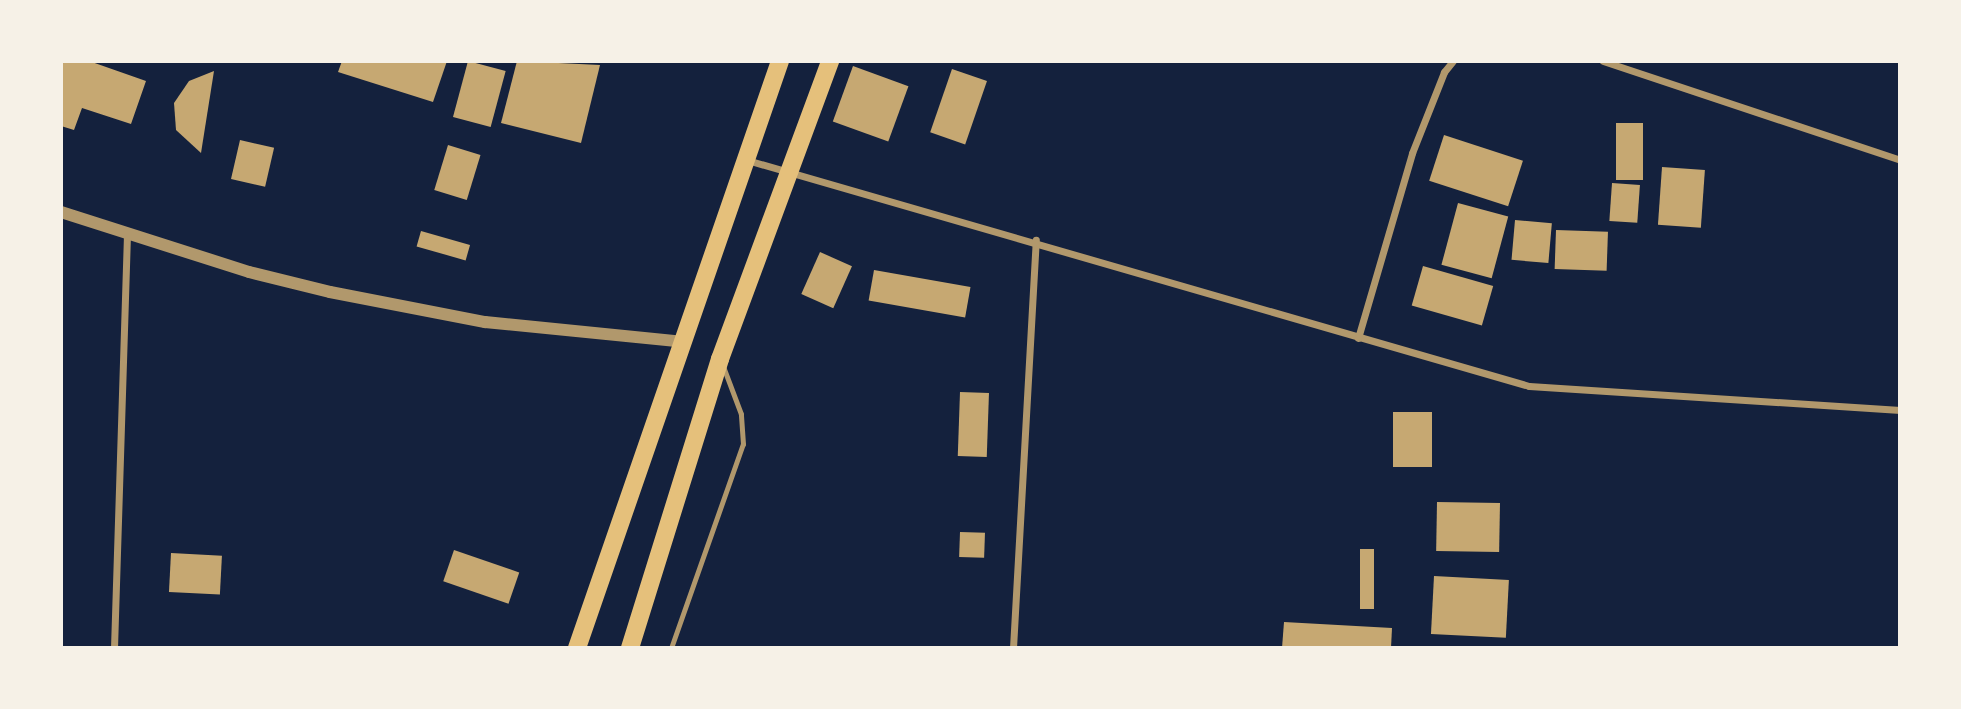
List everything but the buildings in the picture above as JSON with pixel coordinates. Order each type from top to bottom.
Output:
[{"type":"main road","points":[[577,648],[780,61]]},
{"type":"main road","points":[[630,648],[720,359],[830,61]]},
{"type":"street","points":[[1358,338],[1412,153],[1444,72],[1453,61]]},
{"type":"street","points":[[1603,61],[1900,160]]},
{"type":"street","points":[[747,159],[1037,240],[1358,338],[1529,386],[1900,410]]},
{"type":"street","points":[[61,212],[249,272],[406,307],[549,330],[684,342]]},
{"type":"street","points":[[114,648],[127,233]]},
{"type":"street","points":[[1013,648],[1037,240]]},
{"type":"lane","points":[[671,648],[743,444],[741,414],[720,359]]}]
